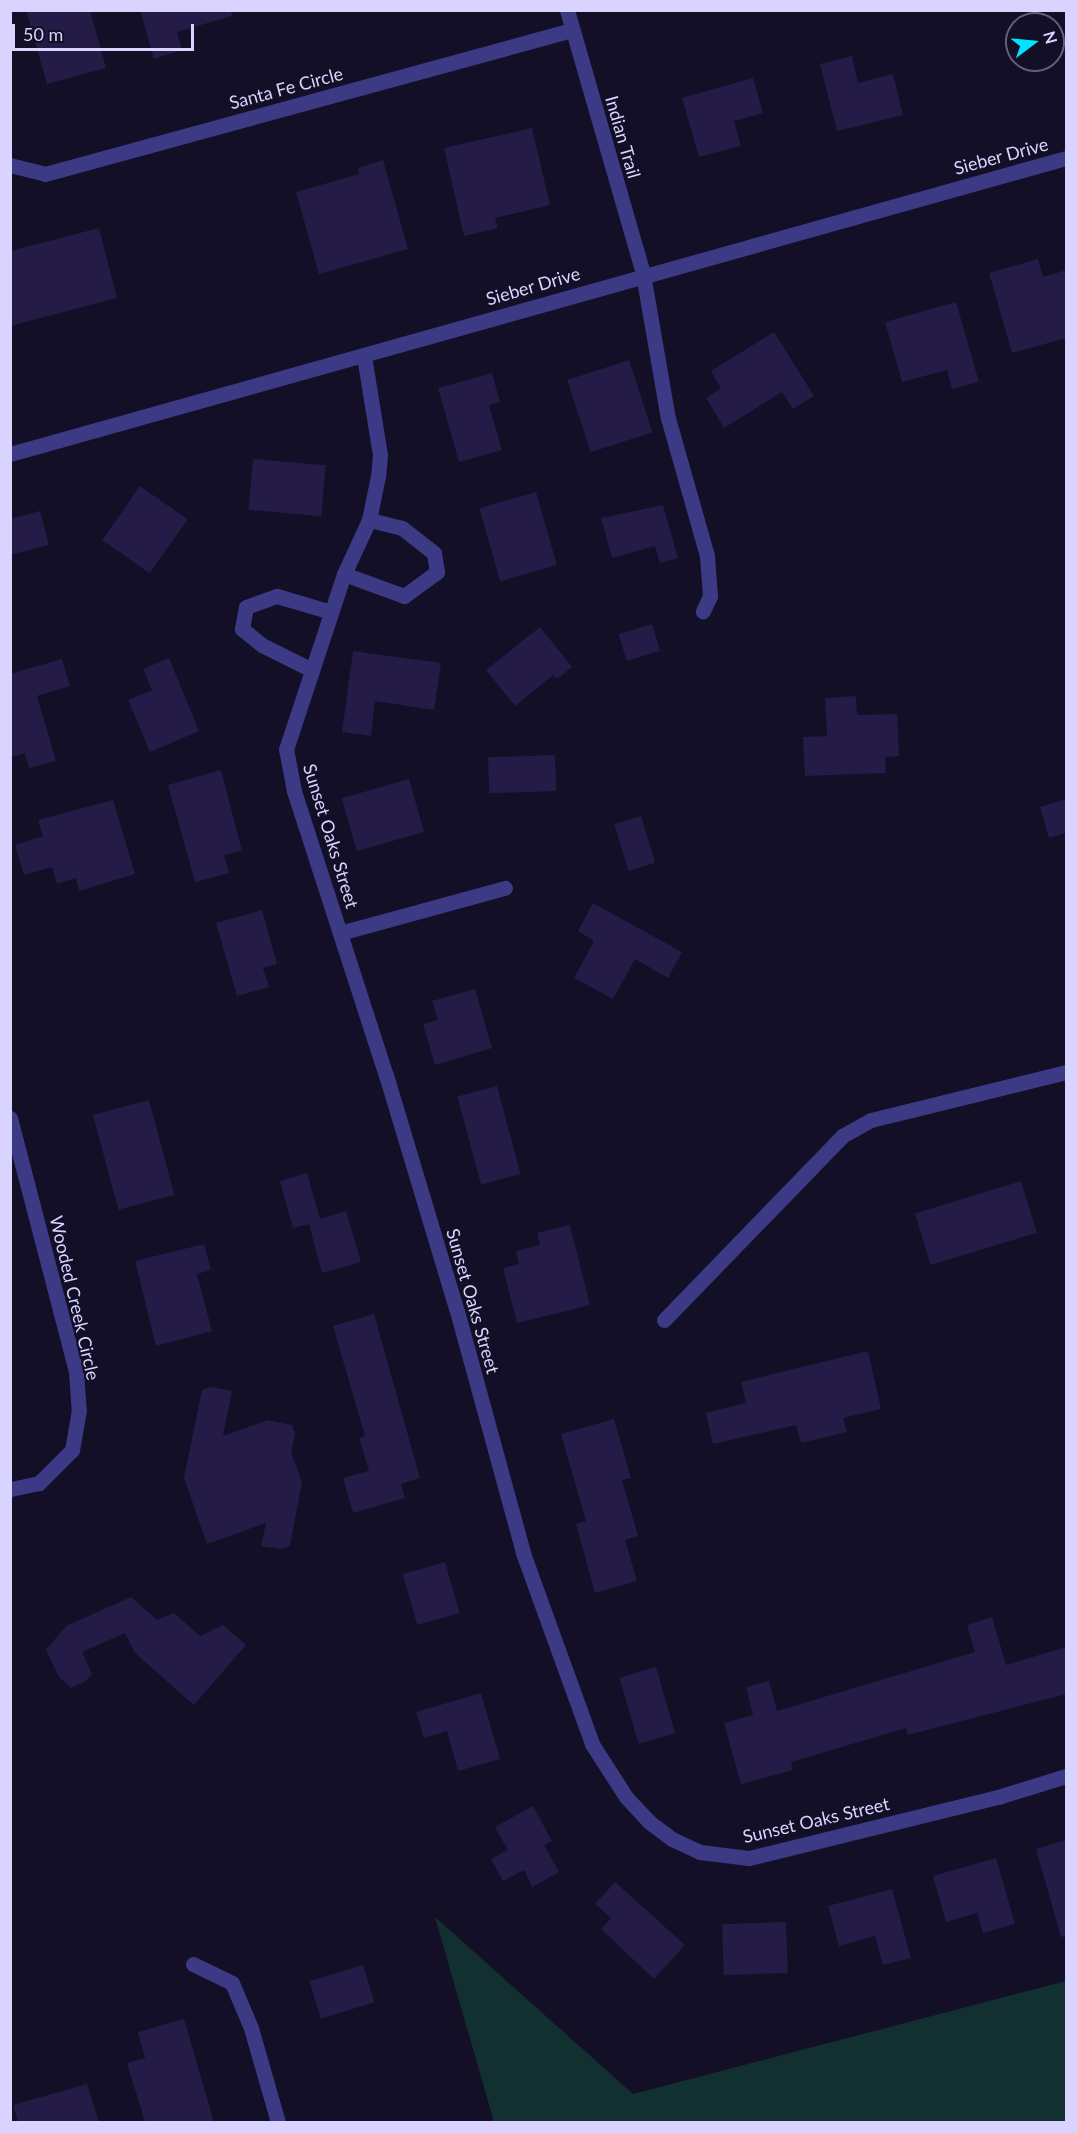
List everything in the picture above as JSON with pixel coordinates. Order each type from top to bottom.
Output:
[{"type":"street","name":"Indian Trail","points":[[567,10],[643,274],[668,418],[707,556],[710,597],[703,611]]},
{"type":"street","name":"Santa Fe Circle","points":[[10,165],[45,174],[572,30]]},
{"type":"street","name":"Sieber Drive","points":[[10,454],[364,356],[643,274],[1066,158]]},
{"type":"street","name":"Sunset Oaks Street","points":[[364,356],[380,456],[369,520],[344,574],[286,749],[294,790],[450,1288],[523,1554],[591,1744],[626,1797],[672,1839],[700,1852],[749,1858],[998,1797],[1066,1776]]},
{"type":"street","points":[[344,574],[404,596],[437,572],[434,553],[402,528],[369,520]]},
{"type":"street","points":[[312,670],[262,645],[242,629],[246,607],[277,596],[331,612]]},
{"type":"street","points":[[340,933],[505,888]]},
{"type":"street","points":[[664,1320],[849,1131],[872,1120],[1066,1072]]},
{"type":"street","name":"Wooded Creek Circle","points":[[10,1118],[76,1371],[79,1410],[72,1450],[39,1483],[10,1490]]},
{"type":"street","points":[[193,1964],[232,1983],[251,2028],[278,2122]]},
{"type":"green space","points":[[435,1917],[633,2094],[1066,1981],[1066,2122],[494,2122]]},
{"type":"building","points":[[26,10],[90,10],[106,68],[47,84]]},
{"type":"building","points":[[140,10],[231,10],[232,16],[177,32],[182,50],[154,59]]},
{"type":"building","points":[[852,56],[858,83],[893,74],[903,115],[837,131],[820,64]]},
{"type":"building","points":[[753,78],[763,113],[734,121],[741,146],[699,157],[682,98]]},
{"type":"building","points":[[532,128],[550,205],[495,218],[498,228],[464,236],[444,148]]},
{"type":"building","points":[[383,160],[408,249],[319,274],[296,192],[359,174],[358,168]]},
{"type":"building","points":[[99,228],[117,298],[10,326],[10,251]]},
{"type":"building","points":[[1038,259],[1043,277],[1066,270],[1066,338],[1012,353],[989,273]]},
{"type":"building","points":[[956,302],[979,382],[952,389],[947,370],[902,382],[885,322]]},
{"type":"building","points":[[774,332],[814,396],[793,409],[782,392],[724,428],[706,398],[721,388],[711,371]]},
{"type":"building","points":[[629,360],[652,432],[591,452],[567,380]]},
{"type":"building","points":[[492,373],[500,402],[489,405],[502,450],[459,462],[438,388]]},
{"type":"building","points":[[253,459],[326,465],[321,516],[249,510]]},
{"type":"building","points":[[140,486],[188,519],[150,573],[102,540]]},
{"type":"building","points":[[536,492],[557,565],[500,581],[479,508]]},
{"type":"building","points":[[663,505],[678,558],[660,563],[655,546],[612,558],[601,518]]},
{"type":"building","points":[[40,511],[49,545],[10,555],[10,519]]},
{"type":"building","points":[[652,624],[660,651],[627,661],[619,634]]},
{"type":"building","points":[[540,627],[572,667],[557,679],[553,675],[515,706],[486,670]]},
{"type":"building","points":[[353,651],[441,663],[434,710],[375,701],[371,736],[342,732]]},
{"type":"building","points":[[169,658],[199,731],[150,752],[128,700],[152,690],[143,669]]},
{"type":"building","points":[[62,659],[70,686],[37,696],[56,761],[29,768],[25,753],[10,758],[10,674]]},
{"type":"building","points":[[856,696],[857,715],[897,714],[899,756],[885,757],[886,773],[805,776],[803,737],[827,736],[825,698]]},
{"type":"building","points":[[555,755],[556,791],[489,793],[488,757]]},
{"type":"building","points":[[221,770],[242,851],[224,855],[229,873],[195,882],[168,785]]},
{"type":"building","points":[[409,779],[424,832],[357,851],[342,798]]},
{"type":"building","points":[[1066,799],[1066,833],[1049,838],[1040,807]]},
{"type":"building","points":[[113,800],[135,874],[79,891],[76,878],[57,884],[52,867],[24,875],[15,845],[43,836],[38,820]]},
{"type":"building","points":[[641,816],[655,863],[629,871],[614,824]]},
{"type":"building","points":[[593,903],[682,952],[668,978],[635,959],[613,999],[574,978],[594,941],[578,931]]},
{"type":"building","points":[[262,910],[277,964],[263,968],[269,987],[237,996],[216,923]]},
{"type":"building","points":[[475,989],[492,1048],[435,1065],[423,1024],[438,1020],[432,1001]]},
{"type":"building","points":[[497,1086],[521,1174],[481,1185],[457,1097]]},
{"type":"building","points":[[149,1100],[174,1195],[118,1210],[93,1115]]},
{"type":"building","points":[[307,1173],[320,1219],[346,1211],[361,1262],[322,1273],[309,1224],[293,1228],[280,1181]]},
{"type":"building","points":[[1021,1181],[1037,1233],[931,1265],[915,1213]]},
{"type":"building","points":[[570,1225],[590,1305],[517,1323],[503,1268],[519,1264],[516,1251],[540,1245],[537,1233]]},
{"type":"building","points":[[204,1244],[211,1270],[197,1274],[212,1331],[156,1346],[135,1261]]},
{"type":"building","points":[[374,1314],[420,1478],[401,1484],[405,1498],[353,1513],[343,1478],[369,1471],[359,1438],[365,1436],[333,1326]]},
{"type":"building","points":[[868,1351],[881,1409],[843,1418],[847,1432],[801,1443],[796,1425],[713,1444],[706,1413],[746,1403],[741,1382]]},
{"type":"building","points":[[211,1387],[232,1391],[223,1436],[268,1420],[292,1425],[295,1434],[291,1452],[302,1482],[290,1546],[280,1549],[261,1546],[266,1523],[207,1544],[184,1478],[202,1390]]},
{"type":"building","points":[[614,1419],[631,1478],[622,1480],[638,1536],[625,1540],[637,1581],[595,1593],[576,1524],[586,1521],[561,1434]]},
{"type":"building","points":[[445,1562],[460,1613],[417,1625],[403,1574]]},
{"type":"building","points":[[131,1597],[157,1620],[174,1613],[200,1636],[223,1625],[246,1645],[194,1705],[135,1653],[125,1633],[82,1652],[92,1674],[86,1681],[71,1688],[59,1677],[46,1650],[66,1626]]},
{"type":"building","points":[[992,1617],[1006,1665],[1066,1647],[1066,1694],[908,1735],[906,1728],[791,1762],[793,1770],[741,1784],[724,1723],[753,1715],[746,1687],[769,1681],[777,1711],[975,1652],[967,1625]]},
{"type":"building","points":[[656,1667],[675,1733],[638,1744],[619,1677]]},
{"type":"building","points":[[481,1693],[500,1759],[458,1771],[447,1731],[424,1738],[416,1712]]},
{"type":"building","points":[[533,1806],[552,1841],[544,1845],[559,1872],[532,1887],[524,1870],[503,1881],[491,1859],[508,1850],[495,1827]]},
{"type":"building","points":[[1066,1840],[1066,1936],[1061,1937],[1036,1849]]},
{"type":"building","points":[[996,1858],[1015,1924],[983,1933],[977,1913],[946,1922],[933,1876]]},
{"type":"building","points":[[615,1882],[685,1945],[654,1979],[601,1929],[611,1918],[595,1904]]},
{"type":"building","points":[[892,1889],[911,1958],[883,1965],[875,1936],[839,1946],[828,1906]]},
{"type":"building","points":[[786,1922],[788,1973],[724,1975],[722,1924]]},
{"type":"building","points":[[363,1965],[374,2002],[321,2019],[309,1981]]},
{"type":"building","points":[[184,2019],[214,2122],[145,2122],[127,2063],[145,2058],[138,2032]]},
{"type":"building","points":[[87,2084],[99,2122],[18,2122],[13,2105]]}]
